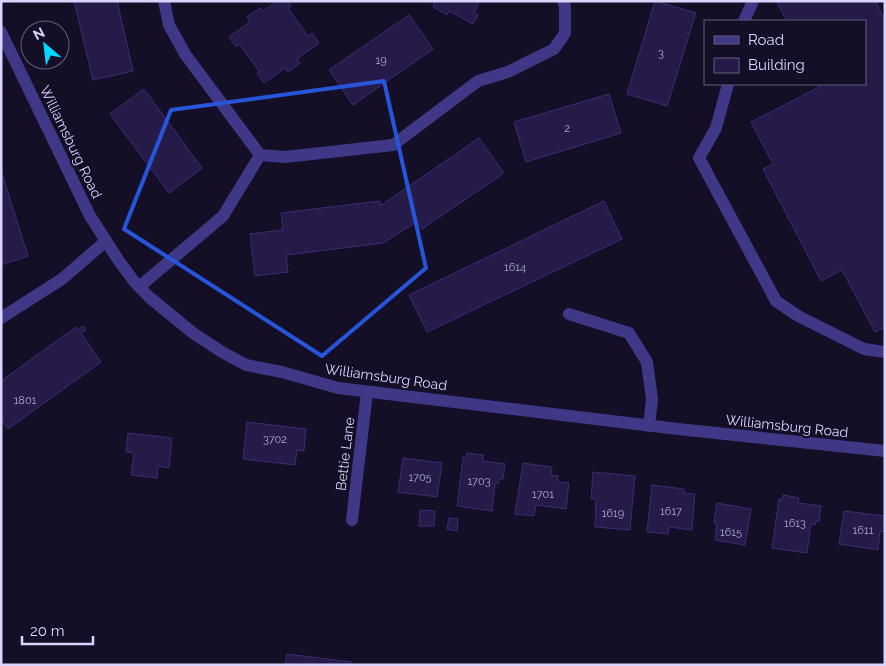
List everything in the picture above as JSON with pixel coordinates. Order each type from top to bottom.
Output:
[{"type":"street","points":[[164,1],[169,25],[185,54],[260,154],[285,157],[393,145],[478,81],[508,72],[554,49],[564,33],[565,6],[563,1]]},
{"type":"street","points":[[744,20],[753,1]]},
{"type":"street","name":"Williamsburg Road","points":[[1,32],[90,216],[119,261],[149,297],[193,332],[222,352],[246,365],[282,372],[338,388],[367,392],[649,426],[885,451]]},
{"type":"street","points":[[728,85],[716,128],[699,158],[776,301],[798,316],[864,349],[885,352]]},
{"type":"street","points":[[139,287],[222,216],[260,154]]},
{"type":"street","points":[[1,318],[62,279],[106,241]]},
{"type":"street","points":[[569,314],[629,333],[647,362],[652,399],[649,426]]},
{"type":"street","name":"Bettie Lane","points":[[352,520],[367,392]]},
{"type":"highlighted area","points":[[384,81],[426,268],[322,356],[124,229],[171,110]]},
{"type":"building","points":[[74,1],[117,1],[133,71],[93,80]]},
{"type":"building","points":[[278,1],[288,1],[291,6],[288,8],[308,36],[312,33],[319,43],[297,59],[300,63],[288,72],[285,68],[264,83],[257,74],[259,71],[239,44],[236,47],[229,37],[250,22],[247,17],[260,8],[263,11]]},
{"type":"building","points":[[430,1],[480,1],[474,13],[478,15],[473,24],[449,11],[447,15],[433,7],[435,3]]},
{"type":"building","points":[[655,1],[696,13],[667,106],[627,94]]},
{"type":"building","points":[[776,1],[875,1],[885,20],[885,327],[875,332],[842,270],[821,281],[763,169],[773,164],[751,122],[820,85],[866,85],[866,20],[786,20]]},
{"type":"building","points":[[409,15],[433,49],[353,105],[329,70]]},
{"type":"building","points":[[144,89],[202,168],[169,193],[110,114]]},
{"type":"building","points":[[609,94],[621,133],[526,162],[514,122]]},
{"type":"building","points":[[479,138],[504,173],[422,229],[416,222],[383,243],[286,255],[288,272],[255,276],[250,234],[283,230],[281,213],[380,201],[380,206]]},
{"type":"building","points":[[1,170],[28,256],[1,265]]},
{"type":"building","points":[[604,201],[622,239],[427,332],[409,295]]},
{"type":"building","points":[[83,326],[86,330],[81,333],[101,362],[8,429],[1,420],[1,381],[76,327],[78,330]]},
{"type":"building","points":[[247,422],[306,429],[304,451],[297,450],[295,465],[243,459]]},
{"type":"building","points":[[128,433],[172,438],[169,468],[158,466],[157,478],[131,475],[134,453],[126,452]]},
{"type":"building","points":[[467,453],[483,455],[483,461],[505,464],[503,479],[499,479],[498,484],[495,483],[492,511],[457,506],[463,457],[466,457]]},
{"type":"building","points":[[403,458],[442,463],[437,497],[398,492]]},
{"type":"building","points":[[523,463],[552,467],[551,475],[558,476],[557,482],[569,483],[566,509],[536,505],[534,516],[515,514]]},
{"type":"building","points":[[593,472],[635,476],[630,530],[595,527],[596,499],[591,499]]},
{"type":"building","points":[[652,485],[684,489],[684,493],[695,494],[692,530],[669,527],[668,534],[647,532]]},
{"type":"building","points":[[783,495],[799,498],[798,503],[821,506],[819,521],[816,521],[815,525],[811,524],[807,553],[772,548],[779,499],[782,500]]},
{"type":"building","points":[[717,503],[751,509],[745,545],[715,540],[717,524],[714,523]]},
{"type":"building","points":[[420,510],[435,511],[434,526],[419,526]]},
{"type":"building","points":[[844,511],[885,516],[885,529],[883,532],[880,531],[878,550],[839,544]]},
{"type":"building","points":[[449,518],[458,519],[457,531],[447,529]]},
{"type":"building","points":[[287,654],[351,662],[351,665],[285,665]]}]
